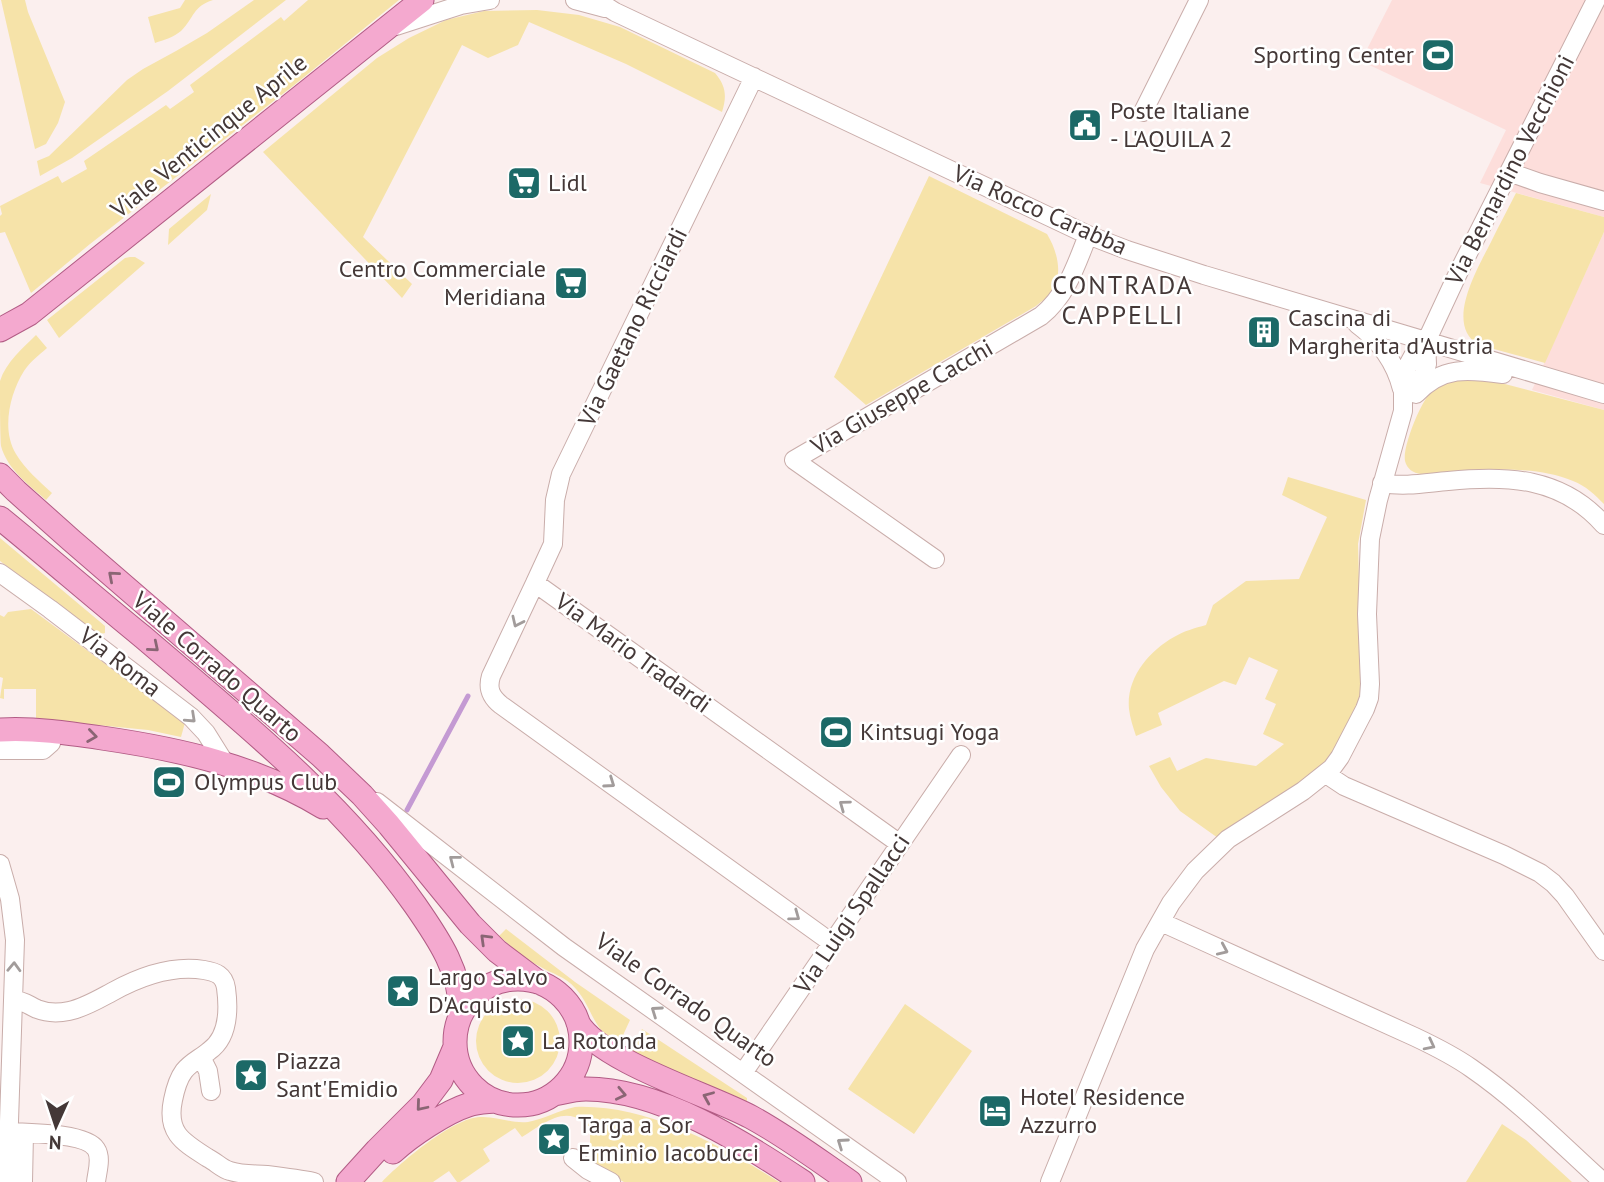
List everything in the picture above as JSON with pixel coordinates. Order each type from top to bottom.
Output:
[{"type":"main road","name":"Viale Venticinque Aprile","points":[[0,330],[29,314],[422,0]]},
{"type":"main road","name":"Viale Venticinque Aprile","points":[[0,351],[29,314]]},
{"type":"main road","name":"Viale Corrado Quarto","points":[[0,475],[320,755],[389,825],[470,923],[506,958],[538,982]]},
{"type":"main road","name":"Viale Corrado Quarto","points":[[0,518],[256,734],[314,787],[358,834],[408,895],[437,937],[454,974],[460,998],[460,1016]]},
{"type":"main road","points":[[0,730],[54,732],[147,745],[251,772],[292,789],[336,816],[358,834]]},
{"type":"main road","points":[[554,1094],[568,1080],[578,1062],[582,1042],[573,1011],[561,995],[538,982],[516,979],[489,985],[472,998],[460,1016],[455,1032],[458,1064],[478,1091],[495,1101],[515,1105],[529,1104],[554,1094],[583,1089],[606,1090],[634,1096],[709,1125],[803,1182]]},
{"type":"main road","points":[[578,1023],[586,1034],[606,1049],[752,1118],[790,1140],[850,1182]]},
{"type":"main road","points":[[348,1182],[423,1104],[446,1070],[455,1047]]},
{"type":"main road","points":[[365,1182],[397,1148],[424,1130],[467,1105],[495,1101]]},
{"type":"street","points":[[383,30],[461,5],[490,0]]},
{"type":"street","name":"Via Rocco Carabba","points":[[575,0],[615,12]]},
{"type":"street","name":"Via Rocco Carabba","points":[[596,0],[615,12],[1088,235],[1204,275],[1604,394]]},
{"type":"street","points":[[1143,112],[1199,0]]},
{"type":"street","name":"Via Bernardino Vecchioni","points":[[1326,774],[1340,757],[1368,698],[1369,550],[1382,483],[1407,400],[1406,367],[1426,342],[1448,291],[1596,0]]},
{"type":"street","name":"Via Gaetano Ricciardi","points":[[535,583],[553,544],[555,500],[561,474],[754,77]]},
{"type":"street","points":[[1509,172],[1604,201]]},
{"type":"street","name":"Via Giuseppe Cacchi","points":[[935,559],[794,460],[1046,311],[1058,300],[1065,288],[1088,235]]},
{"type":"street","points":[[1349,318],[1373,337],[1386,352],[1407,400],[1432,380],[1452,371],[1478,370],[1527,377],[1542,376]]},
{"type":"street","points":[[1382,483],[1404,486],[1501,478],[1535,482],[1574,499],[1604,525]]},
{"type":"street","name":"Via Roma","points":[[0,573],[191,717],[206,733],[226,765]]},
{"type":"street","name":"Via Mario Tradardi","points":[[832,943],[493,698],[489,684],[491,676],[535,583],[900,845]]},
{"type":"street","points":[[0,750],[43,750],[51,743],[54,732]]},
{"type":"street","name":"Via Luigi Spallacci","points":[[743,1073],[961,755]]},
{"type":"street","points":[[1050,1182],[1145,949],[1171,903],[1220,845],[1326,774],[1344,786],[1540,873],[1565,896],[1604,951]]},
{"type":"street","name":"Viale Corrado Quarto","points":[[347,781],[564,947],[897,1182]]},
{"type":"street","points":[[0,863],[10,899],[15,940],[13,1000],[17,1133],[23,1182]]},
{"type":"street","points":[[1161,922],[1431,1045],[1469,1066],[1603,1182]]},
{"type":"street","points":[[1058,1182],[1152,952],[1161,922]]},
{"type":"street","points":[[13,1000],[47,1011],[66,1011],[85,1005],[129,983],[161,973],[199,969],[221,976],[227,995],[224,1033],[217,1045],[185,1071],[177,1085],[172,1104],[173,1128],[192,1148],[212,1160],[220,1175],[233,1172],[314,1182]]},
{"type":"street","points":[[201,1057],[208,1072],[211,1091]]},
{"type":"street","points":[[7,1182],[17,1133]]},
{"type":"street","points":[[17,1133],[69,1137],[91,1143],[99,1156],[96,1182]]},
{"type":"street","points":[[573,1158],[588,1170],[611,1182]]},
{"type":"shaded area","points":[[1,0],[25,0],[65,102],[58,123],[46,144],[35,149]]},
{"type":"shaded area","points":[[185,0],[213,0],[197,9],[178,33],[155,43],[148,17],[180,8]]},
{"type":"shaded area","points":[[254,0],[286,0],[168,91],[72,158],[40,176],[37,161],[49,156],[127,80],[207,33]]},
{"type":"shaded area","points":[[308,0],[399,0],[31,293],[5,232],[0,233],[0,206],[58,176],[62,183],[87,169],[84,161],[166,105],[170,109],[194,92],[190,85],[281,17],[284,21]]},
{"type":"shaded area","points":[[1392,0],[1604,0],[1604,217],[1480,183],[1506,130],[1361,61]]},
{"type":"shaded area","points":[[537,10],[579,15],[620,27],[715,73],[724,91],[722,112],[626,64],[529,22],[518,45],[488,58],[462,45],[363,237],[412,284],[402,298],[263,152],[377,58],[409,38],[446,20],[484,11]]},
{"type":"shaded area","points":[[929,176],[1047,234],[1058,264],[1057,280],[1050,294],[1036,306],[866,405],[834,377]]},
{"type":"shaded area","points":[[1516,193],[1604,217],[1604,232],[1545,363],[1479,345],[1469,336],[1464,324],[1464,310],[1472,280]]},
{"type":"shaded area","points":[[211,194],[207,210],[168,245],[169,229]]},
{"type":"shaded area","points":[[1604,232],[1604,410],[1532,390]]},
{"type":"shaded area","points":[[135,257],[145,263],[59,338],[47,320],[125,258]]},
{"type":"shaded area","points":[[36,335],[47,348],[29,365],[19,380],[11,401],[8,423],[11,444],[16,454],[52,493],[46,500],[14,470],[1,446],[0,381],[20,350]]},
{"type":"shaded area","points":[[1478,377],[1604,410],[1604,504],[1578,483],[1555,475],[1517,470],[1421,474],[1409,468],[1405,461],[1407,443],[1422,406],[1434,387],[1443,382]]},
{"type":"shaded area","points":[[1288,477],[1366,500],[1358,544],[1362,685],[1359,706],[1329,761],[1318,773],[1218,838],[1180,811],[1149,766],[1170,757],[1177,771],[1206,758],[1256,766],[1284,744],[1263,734],[1276,704],[1265,699],[1278,670],[1249,657],[1236,685],[1224,681],[1158,713],[1162,725],[1136,736],[1129,712],[1131,687],[1141,667],[1156,650],[1186,631],[1206,625],[1213,605],[1246,581],[1299,579],[1327,517],[1282,495]]},
{"type":"shaded area","points":[[0,538],[105,626],[105,633],[97,633],[0,561]]},
{"type":"shaded area","points":[[31,609],[157,702],[186,719],[181,737],[148,730],[36,719],[36,689],[4,689],[4,699],[0,698],[3,678],[0,677],[0,615],[4,617],[8,612]]},
{"type":"shaded area","points":[[506,929],[630,1020],[619,1044],[598,1026],[572,985],[528,960],[499,936]]},
{"type":"shaded area","points":[[518,999],[534,1002],[548,1011],[557,1025],[560,1041],[557,1057],[548,1071],[534,1080],[518,1083],[502,1080],[488,1071],[479,1057],[476,1041],[479,1025],[488,1011],[502,1002]]},
{"type":"shaded area","points":[[905,1004],[972,1051],[914,1134],[848,1089]]},
{"type":"shaded area","points":[[642,1029],[747,1098],[747,1101],[662,1067],[632,1051]]},
{"type":"shaded area","points":[[575,1107],[629,1112],[656,1120],[708,1141],[779,1182],[624,1182],[595,1165],[590,1155],[590,1135],[587,1127],[582,1121],[567,1116],[551,1120],[522,1137],[515,1128],[483,1149],[490,1161],[460,1182],[457,1182],[449,1171],[433,1182],[382,1182],[428,1142],[469,1119],[486,1117],[528,1122]]},
{"type":"shaded area","points":[[1502,1124],[1526,1140],[1572,1182],[1466,1182]]},
{"type":"waterway","points":[[407,810],[468,696]]},
{"type":"place","name":"Sporting Center","points":[[1438,55]]},
{"type":"place","name":"Poste Italiane - L'AQUILA 2","points":[[1085,125]]},
{"type":"place","name":"Lidl","points":[[524,183]]},
{"type":"place","name":"Centro Commerciale Meridiana","points":[[571,283]]},
{"type":"place","name":"Cascina di Margherita d'Austria","points":[[1264,332]]},
{"type":"place","name":"Kintsugi Yoga","points":[[836,732]]},
{"type":"place","name":"Olympus Club","points":[[169,782]]},
{"type":"place","name":"Largo Salvo D'Acquisto","points":[[403,991]]},
{"type":"place","name":"La Rotonda","points":[[518,1041]]},
{"type":"place","name":"Piazza Sant'Emidio","points":[[251,1075]]},
{"type":"place","name":"Hotel Residence Azzurro","points":[[995,1111]]},
{"type":"place","name":"Targa a Sor Erminio Iacobucci","points":[[554,1139]]},
{"type":"district","name":"CONTRADA CAPPELLI","points":[[1123,300]]}]
